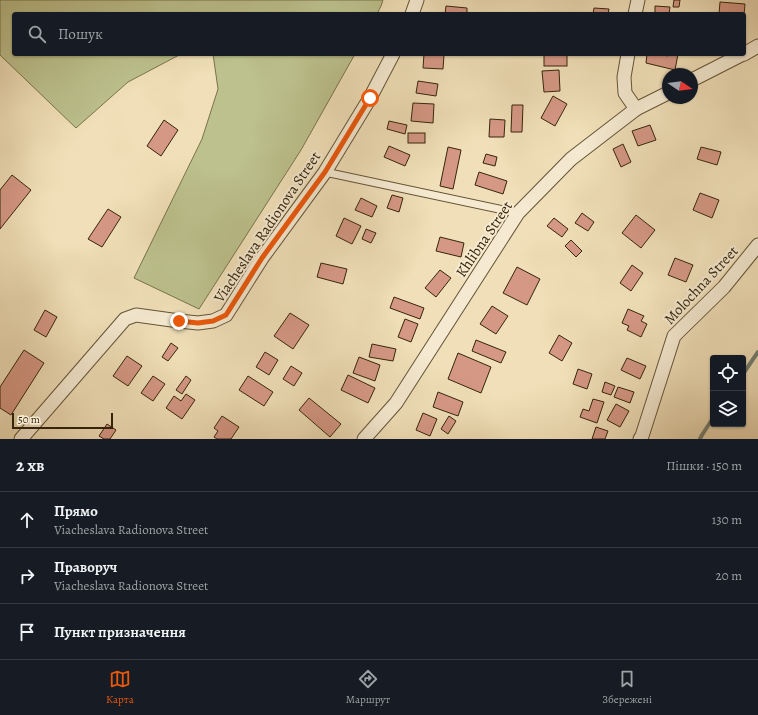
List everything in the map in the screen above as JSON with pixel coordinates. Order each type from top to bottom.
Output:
[{"type":"street","points":[[413,12],[417,0]]},
{"type":"street","points":[[635,12],[638,0]]},
{"type":"street","points":[[746,53],[758,46]]},
{"type":"street","name":"Viacheslava Radionova Street","points":[[21,439],[125,319],[136,315],[198,323],[213,321],[226,315],[262,258],[325,172],[370,98],[392,56]]},
{"type":"street","points":[[628,56],[624,77],[625,93],[636,109],[662,96]]},
{"type":"street","points":[[698,77],[740,56]]},
{"type":"street","name":"Khlibna Street","points":[[364,439],[396,402],[518,214],[571,159],[636,109]]},
{"type":"street","name":"Molochna Street","points":[[640,439],[674,336],[724,287],[758,245]]},
{"type":"lane","points":[[325,172],[518,214]]},
{"type":"green space","points":[[0,0],[383,0],[378,12],[12,12],[12,56],[177,56],[128,82],[76,128],[0,55]]},
{"type":"green space","points":[[213,56],[354,56],[301,150],[199,309],[134,278],[202,139],[218,89]]},
{"type":"building","points":[[674,0],[680,0],[679,7],[673,7]]},
{"type":"building","points":[[720,2],[745,4],[744,12],[719,12]]},
{"type":"building","points":[[446,6],[467,8],[467,12],[445,12]]},
{"type":"building","points":[[655,6],[670,7],[669,12],[655,12]]},
{"type":"building","points":[[594,8],[609,9],[608,12],[593,12]]},
{"type":"building","points":[[424,56],[444,56],[443,69],[423,68]]},
{"type":"building","points":[[544,56],[567,56],[567,66],[544,66]]},
{"type":"building","points":[[647,56],[678,56],[675,68],[667,68],[646,63]]},
{"type":"building","points":[[559,70],[560,91],[544,92],[542,71]]},
{"type":"building","points":[[418,81],[438,84],[436,96],[416,93]]},
{"type":"building","points":[[553,96],[567,104],[555,126],[541,118]]},
{"type":"building","points":[[413,103],[434,104],[433,123],[411,121]]},
{"type":"building","points":[[512,105],[523,105],[522,132],[511,132]]},
{"type":"building","points":[[490,119],[505,120],[504,137],[489,137]]},
{"type":"building","points":[[164,120],[178,130],[161,156],[147,146]]},
{"type":"building","points":[[389,121],[407,125],[405,134],[387,129]]},
{"type":"building","points":[[650,125],[656,140],[638,146],[632,131]]},
{"type":"building","points":[[408,133],[425,133],[425,143],[408,143]]},
{"type":"building","points":[[623,144],[631,162],[621,167],[613,149]]},
{"type":"building","points":[[389,146],[410,155],[405,166],[384,157]]},
{"type":"building","points":[[448,147],[461,150],[453,189],[440,186]]},
{"type":"building","points":[[701,147],[721,152],[717,165],[697,159]]},
{"type":"building","points":[[486,154],[497,157],[495,166],[483,163]]},
{"type":"building","points":[[479,172],[507,181],[503,194],[475,185]]},
{"type":"building","points":[[12,175],[31,190],[0,229],[0,190]]},
{"type":"building","points":[[700,193],[719,200],[712,218],[693,210]]},
{"type":"building","points":[[392,195],[403,198],[399,212],[387,208]]},
{"type":"building","points":[[361,198],[377,206],[372,217],[355,210]]},
{"type":"building","points":[[108,209],[121,217],[102,247],[88,239]]},
{"type":"building","points":[[582,213],[594,222],[588,231],[575,223]]},
{"type":"building","points":[[636,215],[655,230],[641,248],[622,233]]},
{"type":"building","points":[[344,218],[361,226],[352,244],[336,236]]},
{"type":"building","points":[[554,218],[568,229],[562,237],[547,226]]},
{"type":"building","points":[[366,229],[376,233],[371,243],[362,239]]},
{"type":"building","points":[[440,237],[464,243],[461,257],[436,251]]},
{"type":"building","points":[[571,240],[582,251],[576,257],[565,246]]},
{"type":"building","points":[[675,258],[693,265],[686,282],[668,275]]},
{"type":"building","points":[[321,263],[347,269],[343,284],[317,277]]},
{"type":"building","points":[[632,265],[643,273],[631,291],[620,283]]},
{"type":"building","points":[[517,267],[540,279],[527,305],[503,293]]},
{"type":"building","points":[[440,270],[451,278],[436,297],[425,288]]},
{"type":"building","points":[[394,297],[424,308],[420,319],[390,308]]},
{"type":"building","points":[[492,306],[508,316],[496,334],[480,324]]},
{"type":"building","points":[[628,309],[644,316],[641,321],[647,324],[641,337],[627,330],[629,326],[622,323]]},
{"type":"building","points":[[45,310],[57,317],[46,337],[34,330]]},
{"type":"building","points":[[290,313],[309,325],[293,349],[274,336]]},
{"type":"building","points":[[405,319],[418,324],[411,342],[398,337]]},
{"type":"building","points":[[559,335],[572,343],[562,361],[549,353]]},
{"type":"building","points":[[476,340],[506,352],[501,363],[472,351]]},
{"type":"building","points":[[171,343],[178,348],[168,361],[162,357]]},
{"type":"building","points":[[372,344],[396,349],[393,361],[369,357]]},
{"type":"building","points":[[24,350],[44,363],[11,415],[0,408],[0,387]]},
{"type":"building","points":[[265,352],[278,360],[269,375],[256,367]]},
{"type":"building","points":[[458,353],[491,367],[481,393],[448,379]]},
{"type":"building","points":[[127,356],[142,366],[128,386],[113,376]]},
{"type":"building","points":[[359,357],[380,365],[375,381],[353,373]]},
{"type":"building","points":[[627,358],[646,366],[640,379],[621,370]]},
{"type":"building","points":[[291,366],[302,373],[294,386],[283,379]]},
{"type":"building","points":[[578,369],[592,374],[587,389],[573,384]]},
{"type":"building","points":[[348,375],[375,388],[368,403],[341,390]]},
{"type":"building","points":[[153,376],[165,384],[153,401],[141,393]]},
{"type":"building","points":[[186,376],[191,380],[182,394],[176,390]]},
{"type":"building","points":[[248,376],[273,392],[264,406],[239,390]]},
{"type":"building","points":[[605,382],[615,386],[611,395],[602,392]]},
{"type":"building","points":[[618,387],[634,392],[630,403],[614,397]]},
{"type":"building","points":[[438,392],[463,402],[458,416],[433,407]]},
{"type":"building","points":[[186,394],[195,400],[182,419],[166,408],[174,396],[181,401]]},
{"type":"building","points":[[309,398],[341,424],[330,437],[299,410]]},
{"type":"building","points":[[593,399],[604,402],[597,423],[580,417],[583,409],[589,411]]},
{"type":"building","points":[[616,404],[629,411],[620,427],[607,420]]},
{"type":"building","points":[[423,413],[437,419],[430,436],[416,430]]},
{"type":"building","points":[[222,416],[239,427],[231,439],[217,439],[214,437],[218,431],[214,428]]},
{"type":"building","points":[[449,416],[456,421],[448,434],[441,429]]},
{"type":"building","points":[[107,424],[116,430],[110,439],[104,439],[99,436]]},
{"type":"building","points":[[596,427],[608,431],[605,439],[592,439]]},
{"type":"waterway","points":[[746,370],[758,352]]},
{"type":"waterway","points":[[700,439],[710,423]]},
{"type":"route","points":[[179,321],[198,323],[213,321],[226,315],[262,258],[325,172],[370,98]]}]
